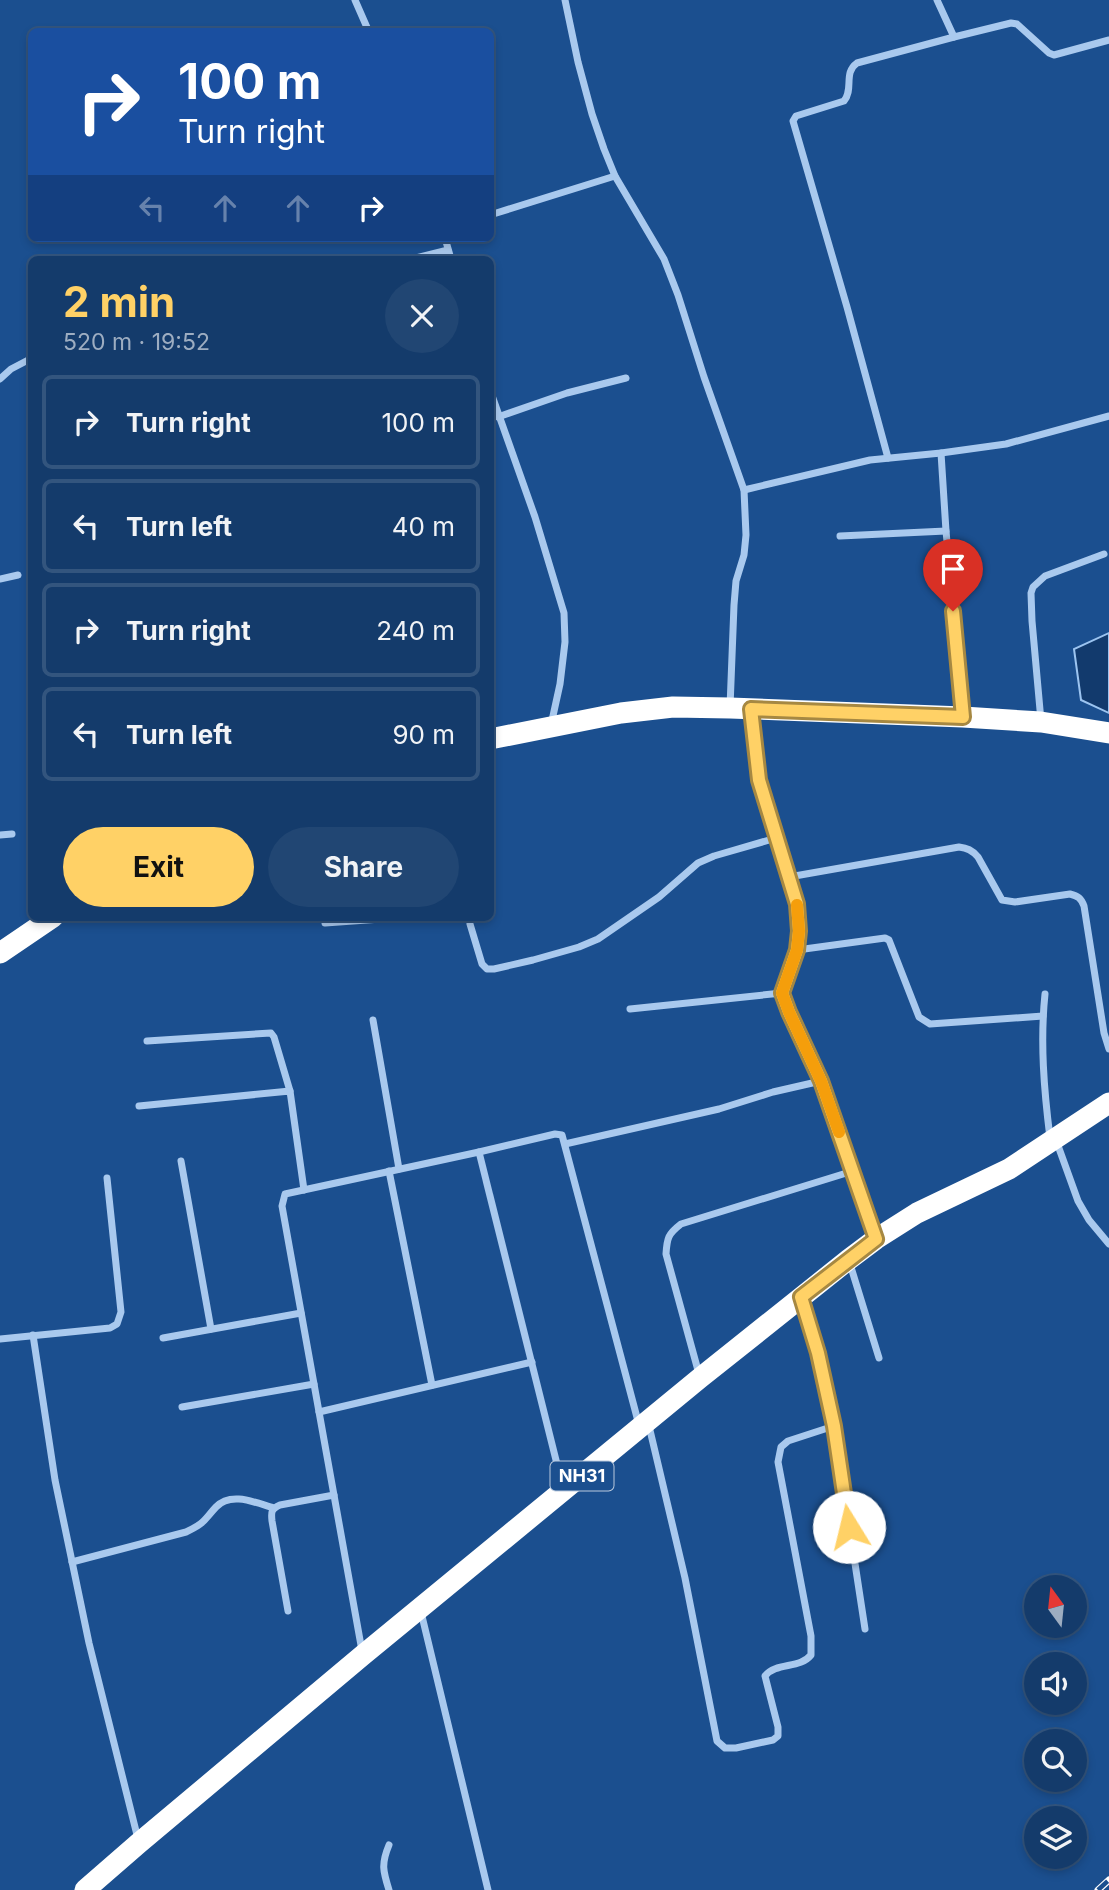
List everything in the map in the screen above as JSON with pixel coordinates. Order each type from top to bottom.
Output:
[{"type":"highway","points":[[494,738],[634,711],[673,707],[963,717],[1041,722],[1109,733]]},
{"type":"highway","points":[[0,953],[46,921]]},
{"type":"highway","name":"NH31","points":[[85,1890],[363,1655],[848,1260],[917,1213],[1009,1168],[1109,1103]]},
{"type":"street","points":[[355,0],[367,28]]},
{"type":"street","points":[[565,0],[592,114],[615,176],[664,259],[744,490],[746,535],[734,605],[740,708],[797,904],[797,950],[782,993],[821,1081],[876,1239]]},
{"type":"street","points":[[937,0],[954,37]]},
{"type":"street","points":[[888,458],[793,121],[796,116],[844,101],[849,93],[849,73],[857,63],[954,37],[1011,23],[1017,24],[1054,55],[1109,40]]},
{"type":"street","points":[[494,214],[615,176]]},
{"type":"street","points":[[446,242],[450,256]]},
{"type":"street","points":[[424,256],[448,250]]},
{"type":"street","points":[[0,379],[11,369],[28,360]]},
{"type":"street","points":[[498,417],[567,393],[626,378]]},
{"type":"street","points":[[494,404],[535,517],[564,613],[565,642],[561,684],[550,726]]},
{"type":"street","points":[[744,490],[856,463],[1006,444],[1109,416]]},
{"type":"street","points":[[941,453],[963,717]]},
{"type":"street","points":[[840,536],[946,531]]},
{"type":"street","points":[[1041,722],[1032,621],[1033,586],[1045,576],[1104,554]]},
{"type":"street","points":[[0,579],[18,575]]},
{"type":"street","points":[[0,835],[12,834]]},
{"type":"street","points":[[470,924],[482,964],[486,968],[494,970],[544,957],[597,939],[659,897],[698,863],[776,838]]},
{"type":"street","points":[[789,877],[958,847],[973,851],[978,857],[1002,900],[1015,902],[1070,894],[1077,896],[1084,906],[1104,1033],[1109,1049]]},
{"type":"street","points":[[325,923],[353,921]]},
{"type":"street","points":[[797,950],[885,938],[889,940],[919,1017],[930,1024],[1043,1016]]},
{"type":"street","points":[[630,1009],[782,993]]},
{"type":"street","points":[[1045,993],[1043,1082],[1053,1141],[1078,1201],[1089,1220],[1109,1244]]},
{"type":"street","points":[[373,1020],[399,1169]]},
{"type":"street","points":[[147,1041],[271,1033],[290,1091],[304,1190]]},
{"type":"street","points":[[565,1144],[719,1110],[773,1092],[821,1081]]},
{"type":"street","points":[[139,1106],[290,1091]]},
{"type":"street","points":[[363,1655],[282,1206],[285,1194],[555,1134],[562,1135],[685,1578],[717,1741],[725,1748],[773,1740],[778,1736],[765,1676],[769,1670],[806,1661],[811,1655],[811,1636],[778,1462],[781,1447],[788,1441],[834,1426]]},
{"type":"street","points":[[480,1152],[564,1491]]},
{"type":"street","points":[[181,1161],[211,1329]]},
{"type":"street","points":[[389,1171],[432,1385]]},
{"type":"street","points":[[700,1378],[666,1254],[670,1233],[681,1224],[853,1171]]},
{"type":"street","points":[[0,1339],[110,1328],[117,1324],[121,1312],[107,1178]]},
{"type":"street","points":[[848,1260],[880,1357]]},
{"type":"street","points":[[801,1297],[818,1353],[834,1426],[865,1629]]},
{"type":"street","points":[[163,1338],[302,1313]]},
{"type":"street","points":[[33,1335],[55,1480],[72,1562],[89,1643],[139,1843]]},
{"type":"street","points":[[319,1412],[531,1362]]},
{"type":"street","points":[[182,1407],[314,1384]]},
{"type":"street","points":[[72,1562],[186,1532],[201,1525],[217,1505],[238,1498],[274,1508],[334,1495]]},
{"type":"street","points":[[274,1508],[271,1511],[272,1521],[288,1611]]},
{"type":"street","points":[[420,1609],[488,1890]]},
{"type":"street","points":[[389,1845],[383,1869],[390,1890]]},
{"type":"water","points":[[1109,633],[1109,713],[1081,700],[1074,649]]},
{"type":"railway","points":[[1098,1890],[1109,1880]]},
{"type":"slow traffic","points":[[797,905],[797,950],[782,993],[821,1081],[839,1132]]},
{"type":"route","points":[[849,1527],[834,1426],[818,1353],[801,1297],[876,1239],[821,1081],[782,993],[797,950],[797,904],[759,780],[751,709],[963,717],[953,611]]}]
